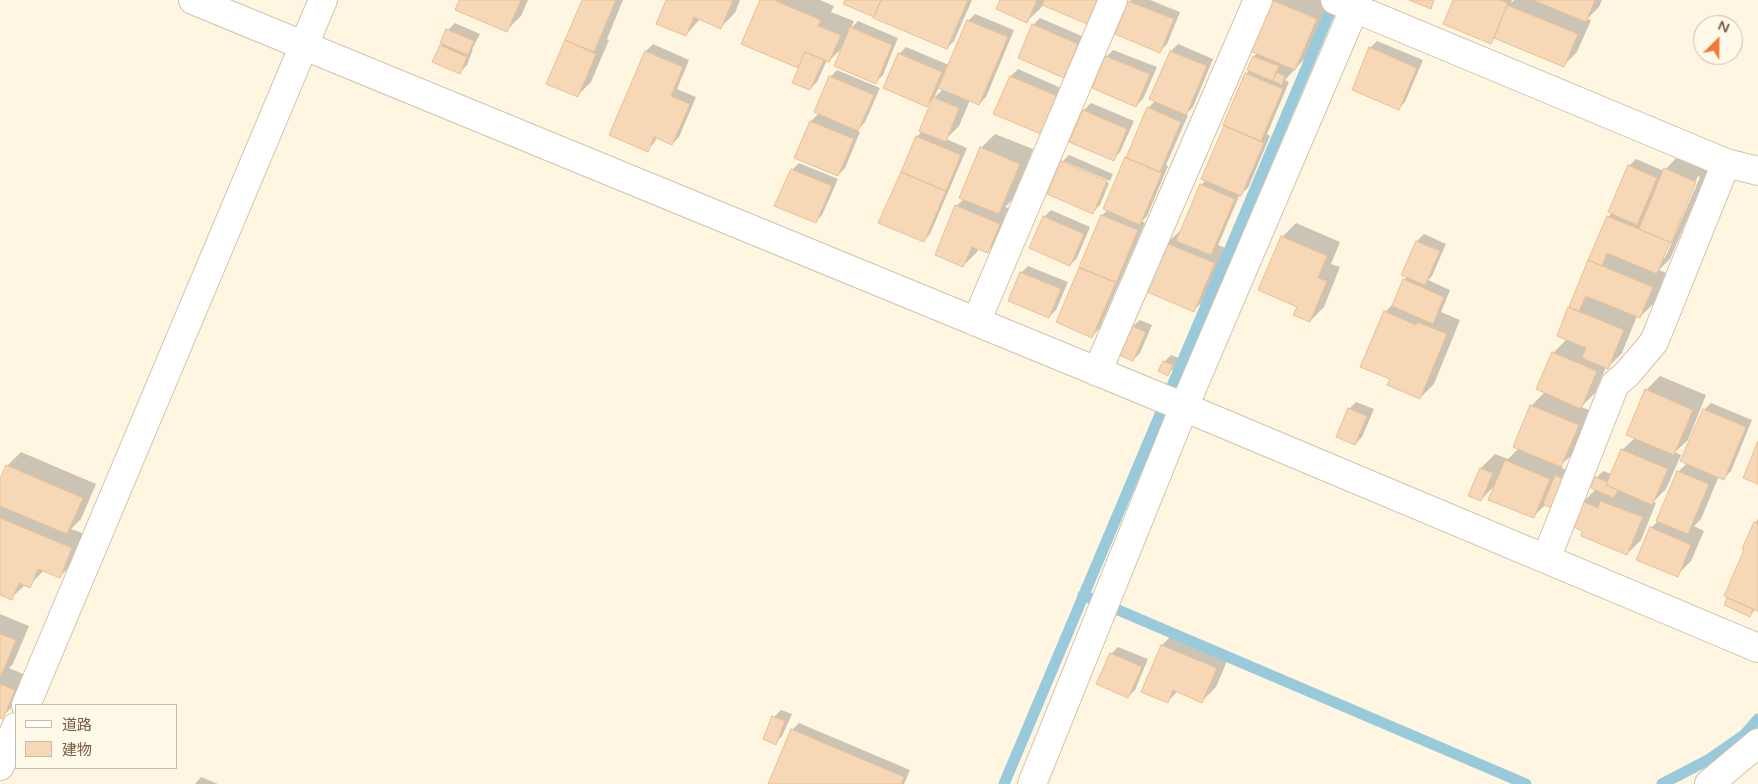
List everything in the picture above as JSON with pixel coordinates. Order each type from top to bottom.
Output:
[{"type":"street","points":[[193,0],[1184,407],[1758,648]]},
{"type":"street","points":[[26,704],[323,0]]},
{"type":"street","points":[[976,322],[1113,0]]},
{"type":"street","points":[[1097,372],[1258,0]]},
{"type":"street","points":[[1032,784],[1349,3],[1726,163],[1758,171]]},
{"type":"street","points":[[1546,560],[1615,384],[1626,375],[1654,342],[1726,163]]},
{"type":"street","points":[[0,766],[15,730]]},
{"type":"street","points":[[1710,784],[1758,742]]},
{"type":"building","points":[[459,0],[521,0],[507,32],[455,10]]},
{"type":"building","points":[[582,0],[616,0],[594,52],[565,40]]},
{"type":"building","points":[[666,0],[733,0],[721,29],[694,17],[686,36],[656,24]]},
{"type":"building","points":[[760,0],[774,0],[821,20],[818,26],[841,35],[829,62],[805,52],[798,68],[741,44]]},
{"type":"building","points":[[845,0],[881,0],[874,17],[843,4]]},
{"type":"building","points":[[881,0],[968,0],[947,49],[873,18]]},
{"type":"building","points":[[1000,0],[1037,0],[1027,23],[996,9]]},
{"type":"building","points":[[1044,0],[1097,0],[1087,24],[1042,5]]},
{"type":"building","points":[[1272,0],[1317,19],[1295,70],[1250,51]]},
{"type":"building","points":[[1409,0],[1434,0],[1431,9]]},
{"type":"building","points":[[1453,0],[1500,0],[1508,3],[1491,44],[1443,24]]},
{"type":"building","points":[[1533,0],[1595,0],[1586,22]]},
{"type":"building","points":[[1128,1],[1174,19],[1160,53],[1115,34]]},
{"type":"building","points":[[1507,5],[1578,34],[1564,67],[1494,38]]},
{"type":"building","points":[[967,20],[1008,37],[979,105],[938,88]]},
{"type":"building","points":[[1032,24],[1078,44],[1064,78],[1018,58]]},
{"type":"building","points":[[850,27],[892,45],[876,84],[834,66]]},
{"type":"building","points":[[446,29],[474,41],[468,55],[440,43]]},
{"type":"building","points":[[565,40],[596,54],[578,97],[546,84]]},
{"type":"building","points":[[440,45],[467,57],[460,74],[432,62]]},
{"type":"building","points":[[1369,47],[1417,68],[1399,110],[1352,90]]},
{"type":"building","points":[[645,51],[683,67],[671,96],[690,104],[672,145],[654,137],[648,152],[609,135]]},
{"type":"building","points":[[1170,51],[1207,66],[1186,115],[1149,99]]},
{"type":"building","points":[[805,52],[824,60],[810,90],[792,83]]},
{"type":"building","points":[[898,53],[942,72],[927,107],[883,88]]},
{"type":"building","points":[[1105,56],[1150,74],[1136,107],[1092,88]]},
{"type":"building","points":[[1253,56],[1279,66],[1273,81],[1247,70]]},
{"type":"building","points":[[1276,72],[1285,76],[1282,85],[1273,81]]},
{"type":"building","points":[[1245,73],[1283,89],[1261,141],[1223,125]]},
{"type":"building","points":[[829,76],[874,95],[858,131],[814,112]]},
{"type":"building","points":[[1010,76],[1057,96],[1041,134],[993,114]]},
{"type":"building","points":[[933,97],[959,108],[946,142],[919,131]]},
{"type":"building","points":[[1147,107],[1181,122],[1160,172],[1126,158]]},
{"type":"building","points":[[1083,110],[1127,129],[1114,161],[1069,142]]},
{"type":"building","points":[[810,121],[854,139],[838,176],[794,158]]},
{"type":"building","points":[[1224,126],[1264,143],[1241,196],[1201,179]]},
{"type":"building","points":[[916,136],[961,155],[946,191],[901,172]]},
{"type":"building","points":[[980,147],[1020,164],[999,214],[959,198]]},
{"type":"building","points":[[1125,157],[1162,173],[1140,225],[1103,209]]},
{"type":"building","points":[[1061,161],[1107,181],[1093,214],[1047,194]]},
{"type":"building","points":[[1628,165],[1657,178],[1637,225],[1608,212]]},
{"type":"building","points":[[1664,168],[1696,182],[1671,243],[1639,229]]},
{"type":"building","points":[[791,169],[832,186],[816,223],[774,206]]},
{"type":"building","points":[[901,172],[946,191],[924,242],[878,223]]},
{"type":"building","points":[[1200,184],[1235,199],[1211,255],[1176,241]]},
{"type":"building","points":[[955,205],[1000,224],[988,253],[972,247],[963,267],[935,255]]},
{"type":"building","points":[[1101,215],[1138,230],[1116,283],[1079,267]]},
{"type":"building","points":[[1043,216],[1084,234],[1070,266],[1029,248]]},
{"type":"building","points":[[1607,216],[1670,242],[1657,274],[1607,253],[1602,266],[1588,260]]},
{"type":"building","points":[[1281,236],[1327,256],[1318,278],[1327,281],[1310,322],[1293,315],[1297,307],[1258,290]]},
{"type":"building","points":[[1416,241],[1440,251],[1425,285],[1401,275]]},
{"type":"building","points":[[1166,243],[1215,263],[1194,312],[1145,291]]},
{"type":"building","points":[[1588,260],[1653,287],[1640,318],[1586,296],[1579,311],[1569,307]]},
{"type":"building","points":[[1079,268],[1116,282],[1092,338],[1056,322]]},
{"type":"building","points":[[1020,272],[1061,289],[1049,318],[1008,301]]},
{"type":"building","points":[[1403,279],[1444,297],[1433,324],[1392,306]]},
{"type":"building","points":[[1568,307],[1624,330],[1608,369],[1582,358],[1586,348],[1557,336]]},
{"type":"building","points":[[1384,311],[1416,325],[1418,322],[1447,334],[1420,399],[1387,385],[1390,379],[1360,367]]},
{"type":"building","points":[[1132,326],[1146,332],[1133,361],[1119,355]]},
{"type":"building","points":[[1552,352],[1597,371],[1581,409],[1536,389]]},
{"type":"building","points":[[1163,361],[1173,365],[1168,376],[1158,371]]},
{"type":"building","points":[[1645,389],[1693,410],[1674,455],[1626,435]]},
{"type":"building","points":[[1530,405],[1579,425],[1561,467],[1513,447]]},
{"type":"building","points":[[1348,408],[1367,416],[1355,445],[1336,437]]},
{"type":"building","points":[[1703,409],[1746,427],[1724,480],[1680,461]]},
{"type":"building","points":[[1758,441],[1758,484],[1743,478]]},
{"type":"building","points":[[1621,449],[1668,469],[1652,505],[1606,485]]},
{"type":"building","points":[[1505,460],[1550,479],[1534,518],[1488,500]]},
{"type":"building","points":[[6,465],[83,498],[67,534],[0,506],[0,479]]},
{"type":"building","points":[[1480,468],[1493,473],[1481,501],[1468,496]]},
{"type":"building","points":[[1677,471],[1709,484],[1688,534],[1656,521]]},
{"type":"building","points":[[1555,475],[1563,479],[1551,508],[1543,504]]},
{"type":"building","points":[[1595,477],[1608,482],[1606,485],[1618,490],[1614,498],[1591,488]]},
{"type":"building","points":[[1582,501],[1598,508],[1600,501],[1643,517],[1627,555],[1581,536],[1582,531],[1572,526]]},
{"type":"building","points":[[0,518],[72,548],[60,578],[38,569],[30,588],[19,583],[12,600],[0,595]]},
{"type":"building","points":[[1754,522],[1758,524],[1758,611],[1724,596]]},
{"type":"building","points":[[1650,527],[1691,545],[1678,577],[1636,560]]},
{"type":"building","points":[[1727,598],[1753,609],[1750,617],[1724,605]]},
{"type":"building","points":[[0,634],[16,640],[0,678]]},
{"type":"building","points":[[1161,645],[1217,668],[1202,703],[1173,690],[1168,703],[1141,692]]},
{"type":"building","points":[[1110,653],[1142,667],[1128,698],[1096,684]]},
{"type":"building","points":[[0,684],[15,690],[3,719],[0,718]]},
{"type":"building","points":[[772,716],[785,721],[776,745],[763,739]]},
{"type":"building","points":[[791,729],[904,777],[901,784],[768,784]]},
{"type":"waterway","points":[[1004,784],[1335,0]]},
{"type":"waterway","points":[[1083,595],[1526,784]]},
{"type":"waterway","points":[[1662,784],[1708,760],[1744,735],[1758,719]]}]
